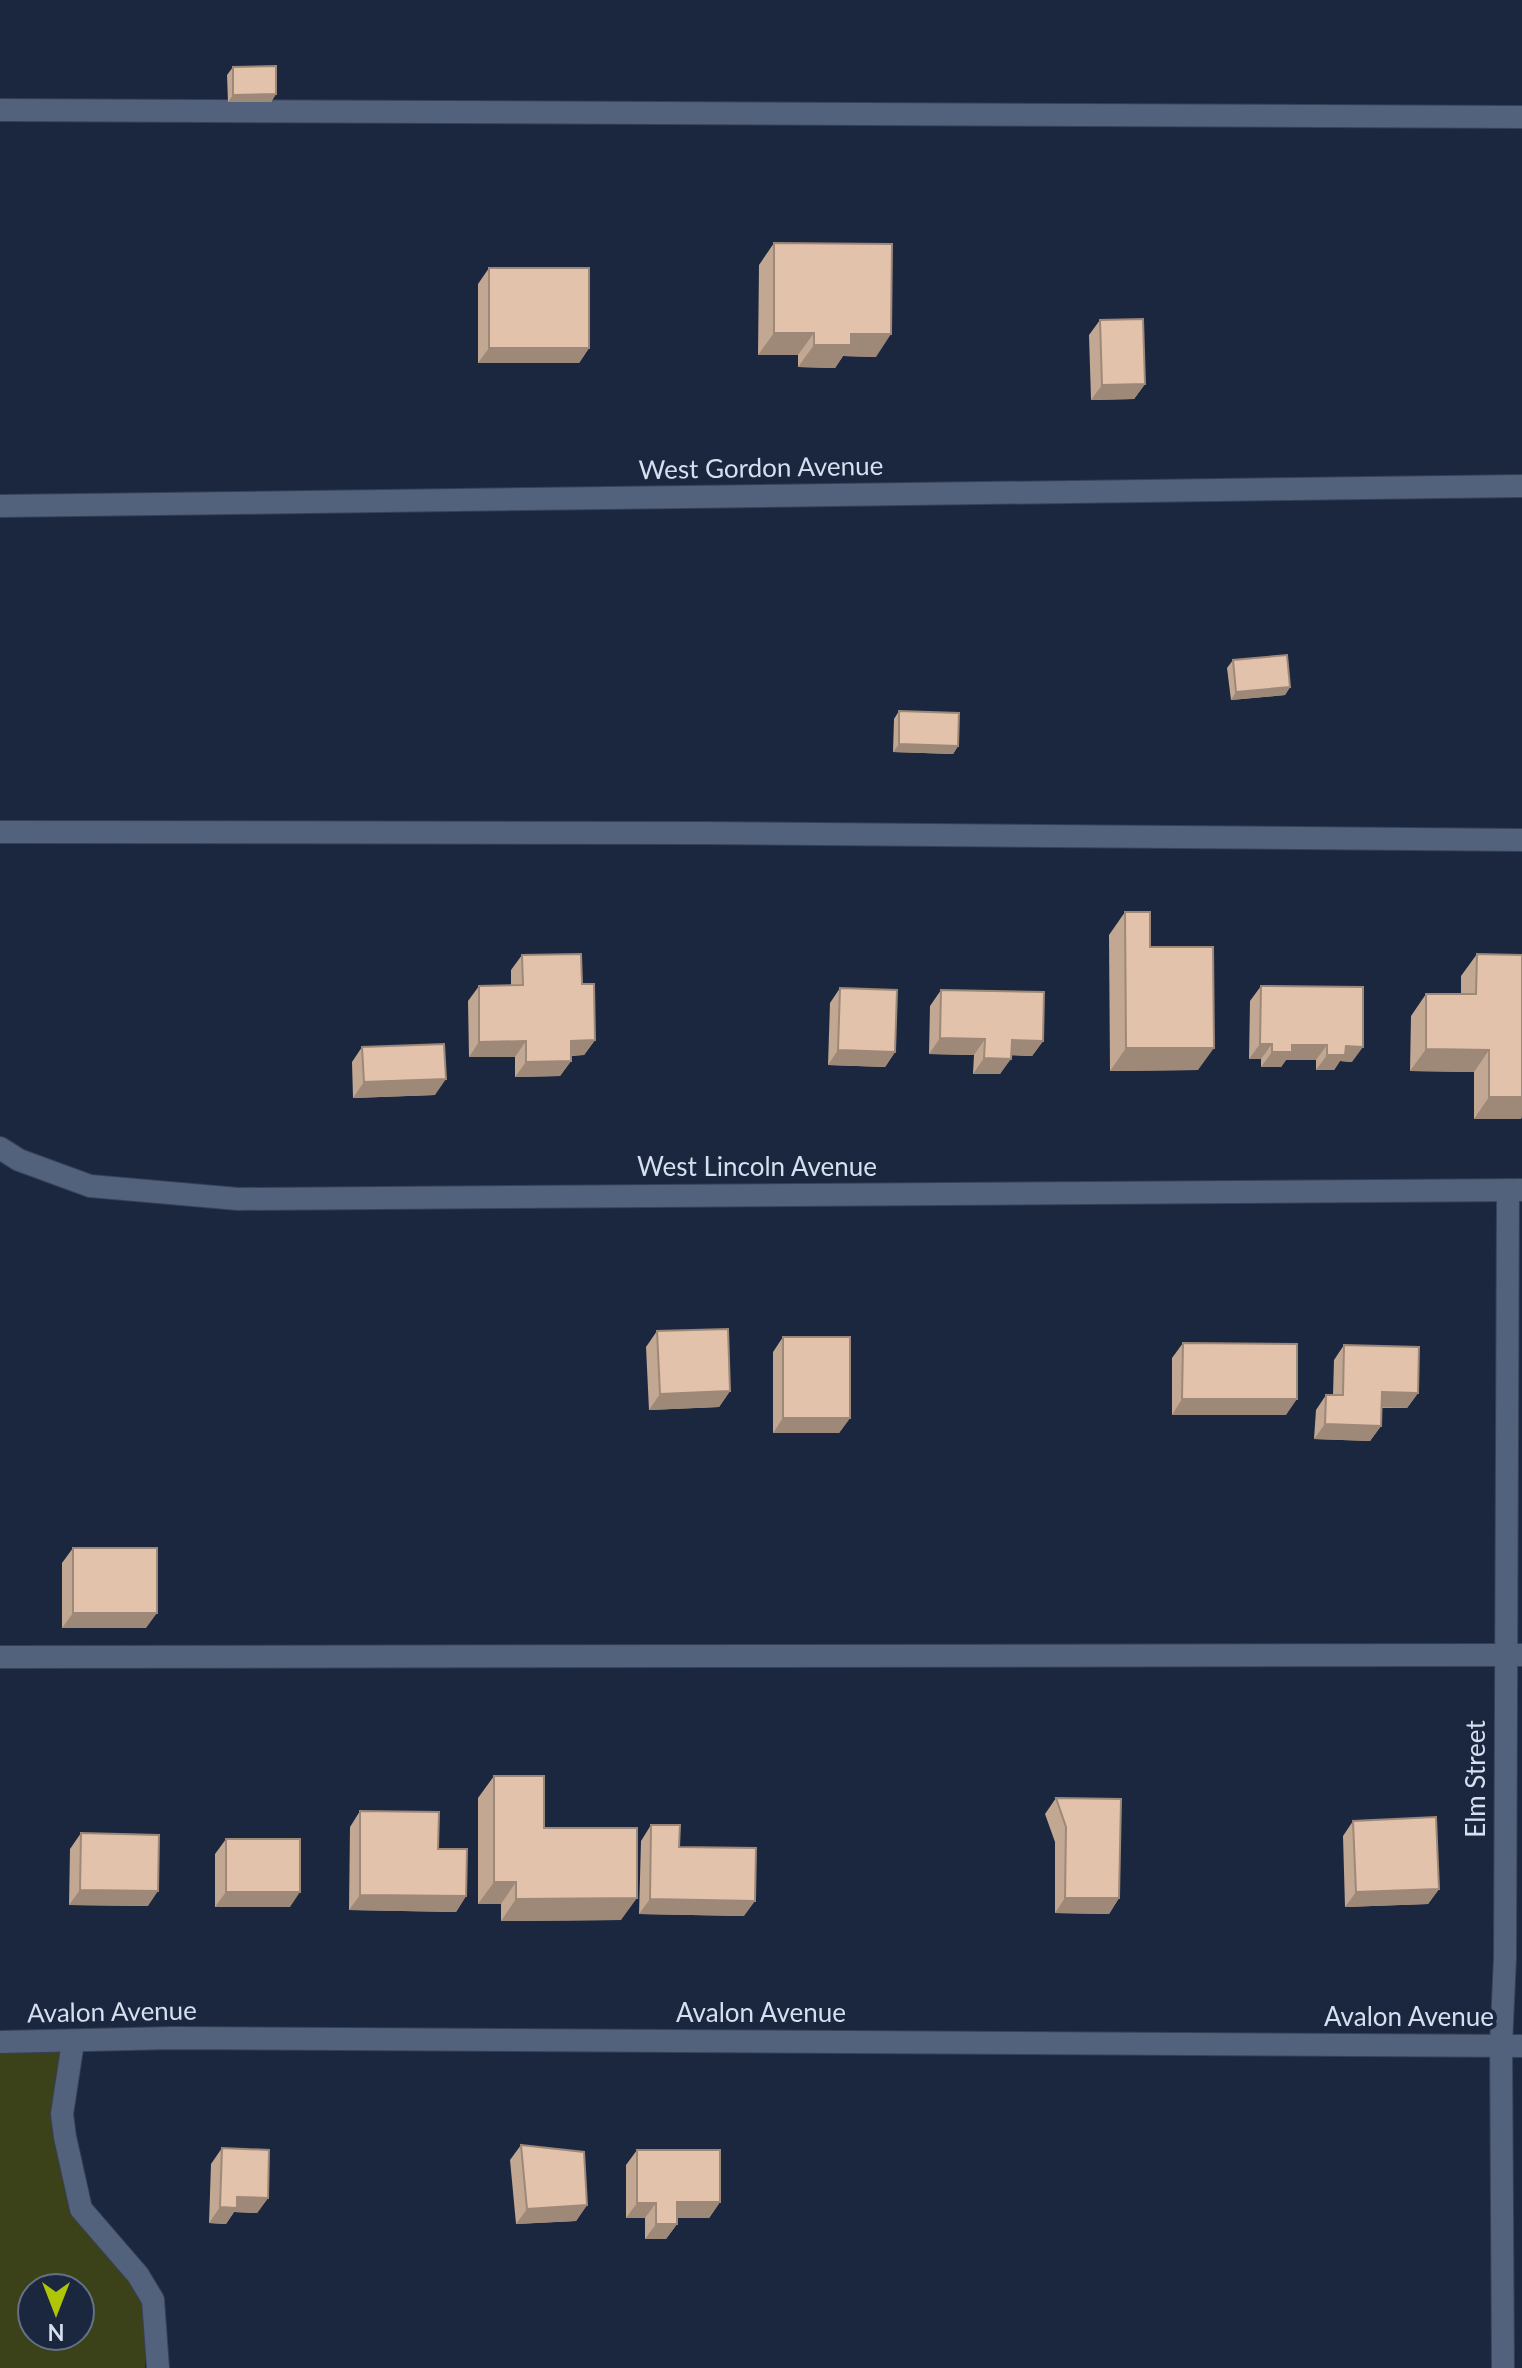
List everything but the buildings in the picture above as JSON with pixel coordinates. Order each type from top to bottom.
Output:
[{"type":"street","points":[[0,110],[1522,117]]},
{"type":"street","name":"West Gordon Avenue","points":[[0,506],[1522,486]]},
{"type":"street","points":[[0,832],[674,833],[1522,840]]},
{"type":"street","name":"West Lincoln Avenue","points":[[0,1148],[19,1160],[90,1186],[238,1199],[1515,1190]]},
{"type":"street","name":"Elm Street","points":[[1503,2368],[1511,2045],[1505,1958],[1513,1655],[1515,1190]]},
{"type":"street","points":[[0,1657],[1513,1655]]},
{"type":"street","name":"Avalon Avenue","points":[[0,2042],[189,2038],[1511,2045]]},
{"type":"street","points":[[73,2042],[62,2114],[81,2209],[138,2275],[153,2300],[158,2368]]},
{"type":"green space","points":[[0,2048],[64,2048],[78,2217],[131,2279],[145,2305],[145,2368],[0,2368]]}]
